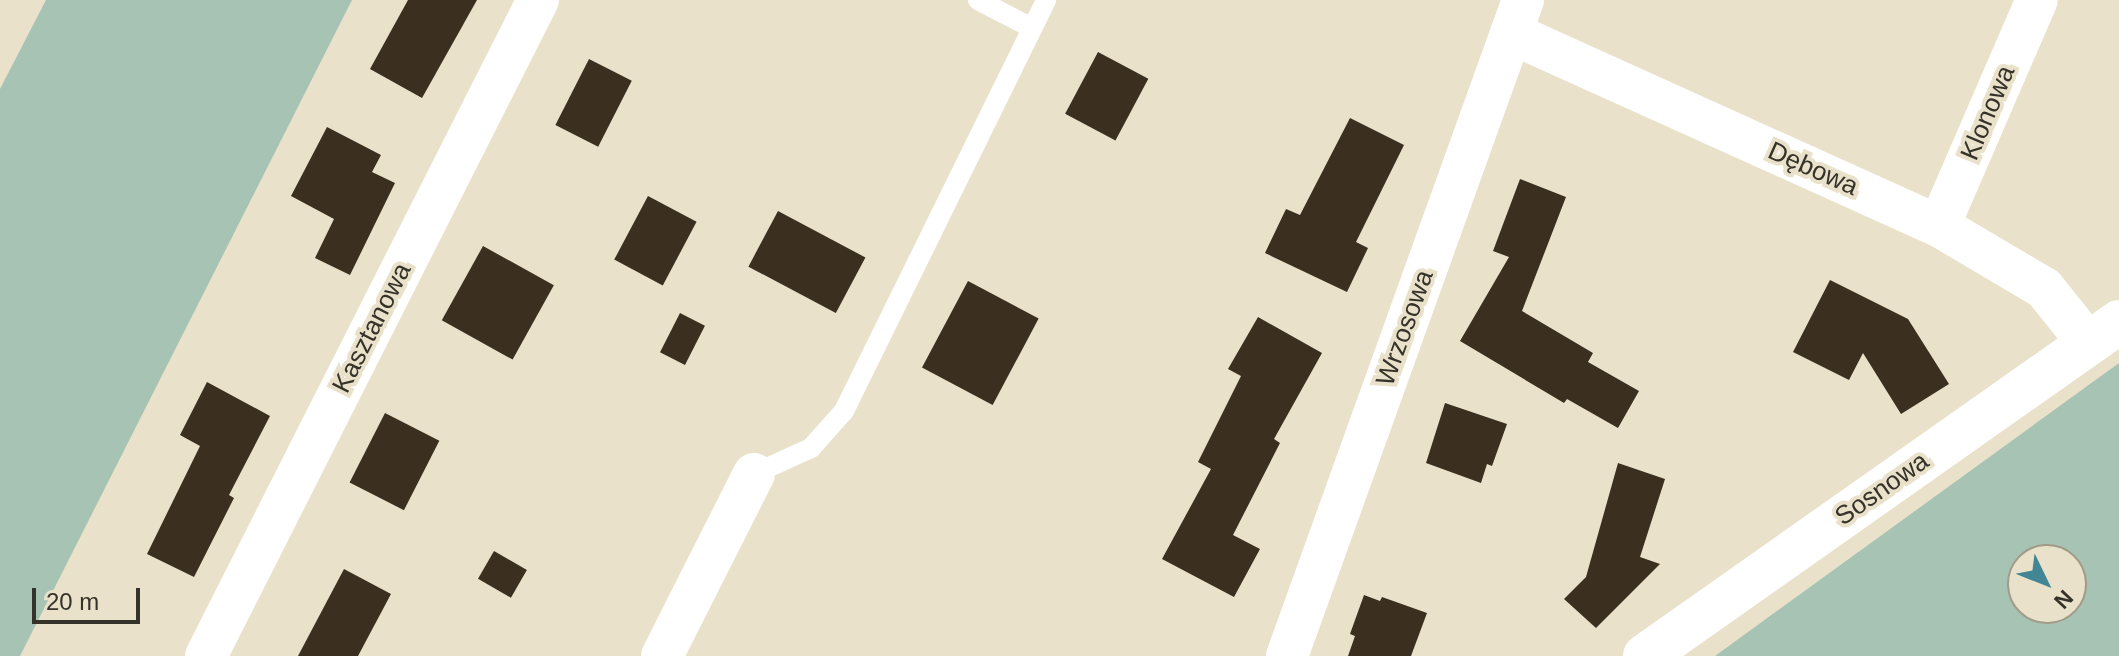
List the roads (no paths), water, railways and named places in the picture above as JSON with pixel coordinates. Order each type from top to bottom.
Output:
[{"type":"street","name":"Kasztanowa","points":[[206,656],[538,0]]},
{"type":"street","name":"Klonowa","points":[[1939,226],[2037,0]]},
{"type":"street","name":"Dębowa","points":[[1517,16],[1939,226],[2044,288],[2104,332]]},
{"type":"street","name":"Wrzosowa","points":[[1287,656],[1517,16]]},
{"type":"street","name":"Sosnowa","points":[[1645,656],[2104,332]]},
{"type":"street","points":[[662,656],[754,474]]},
{"type":"lane","points":[[978,0],[1032,28]]},
{"type":"lane","points":[[754,474],[811,448],[844,411],[1046,0]]}]
